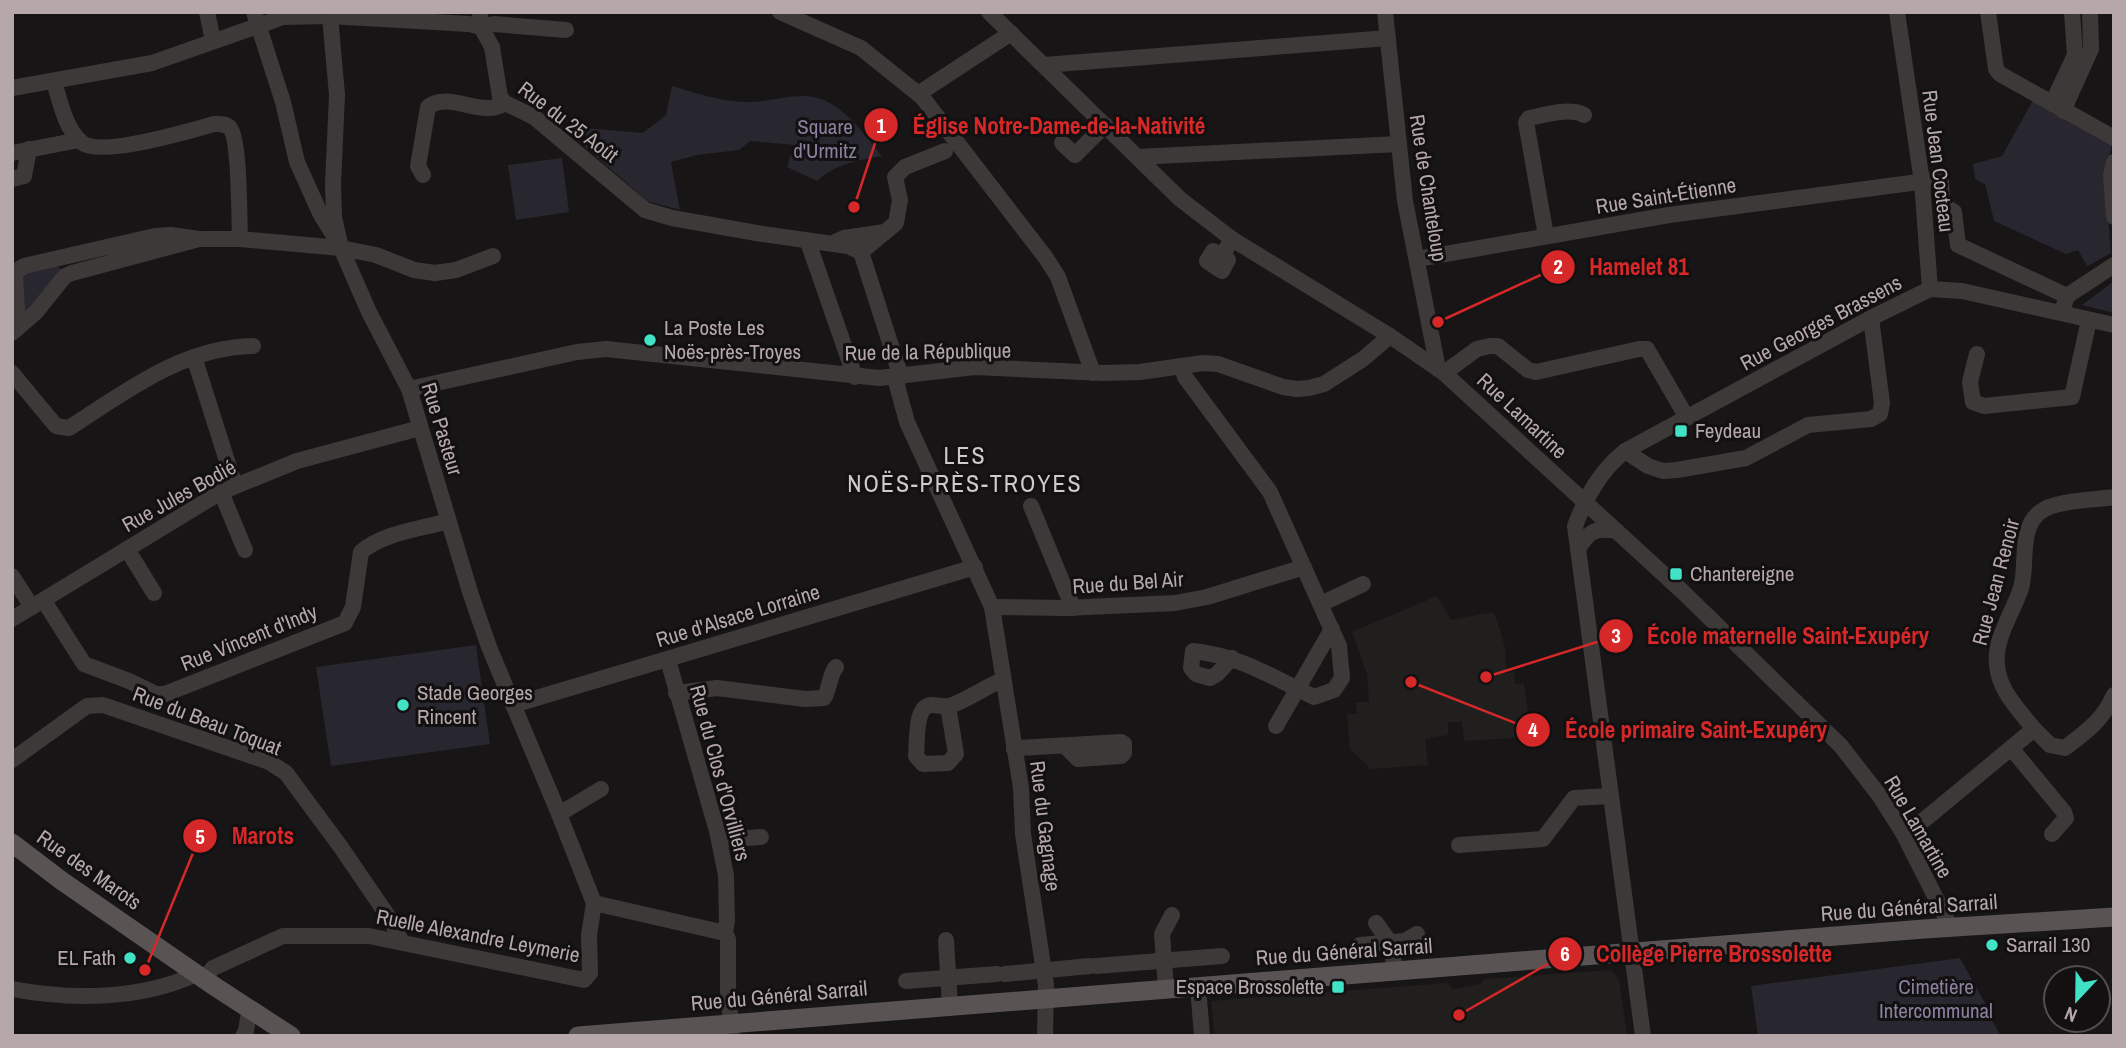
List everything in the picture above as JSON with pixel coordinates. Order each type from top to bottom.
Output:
[{"type":"main road","name":"Rue des Marots","points":[[12,842],[62,881],[246,1009],[278,1036]]},
{"type":"main road","name":"Rue du Général Sarrail","points":[[578,1036],[731,1029],[1047,998],[2114,917]]},
{"type":"main road","name":"Rue des Marots","points":[[246,1009],[291,1036]]},
{"type":"street","points":[[207,12],[213,40]]},
{"type":"street","name":"Rue Lamartine","points":[[989,12],[1180,199],[1232,239],[1390,336],[1441,371],[1617,531],[1763,669],[1840,746],[1879,795],[1903,833],[1951,928]]},
{"type":"street","name":"Rue de Chanteloup","points":[[1385,12],[1405,201],[1441,371]]},
{"type":"street","name":"Rue Jean Cocteau","points":[[1886,12],[1900,38]]},
{"type":"street","name":"Rue Jean Cocteau","points":[[1897,12],[1922,182],[1930,289]]},
{"type":"street","points":[[1988,12],[1996,69],[2000,74],[2114,138]]},
{"type":"street","points":[[2057,108],[2075,55],[2071,12]]},
{"type":"street","points":[[2057,108],[2091,49],[2090,12]]},
{"type":"street","points":[[785,14],[861,48],[918,94],[1058,277],[1093,373]]},
{"type":"street","points":[[12,88],[152,63],[213,40],[255,18],[330,16],[432,21],[481,20],[494,24],[566,30]]},
{"type":"street","name":"Rue Pasteur","points":[[330,16],[337,95],[334,217],[341,248],[369,312],[409,388],[471,595],[594,904]]},
{"type":"street","points":[[255,18],[284,102],[297,162],[320,212],[341,248]]},
{"type":"street","name":"Rue du 25 Août","points":[[481,20],[492,47],[497,89],[505,103],[534,117],[645,210],[672,218],[808,242],[859,245]]},
{"type":"street","points":[[918,94],[1011,33]]},
{"type":"street","points":[[1044,65],[1388,38]]},
{"type":"street","points":[[54,82],[74,135],[93,148],[151,140],[214,124],[224,124],[230,129],[234,137],[240,239]]},
{"type":"street","points":[[423,175],[418,166],[428,107],[434,102],[447,102],[484,109],[497,108],[505,103]]},
{"type":"street","points":[[1546,236],[1526,122],[1529,118],[1544,115],[1578,111],[1584,115]]},
{"type":"street","points":[[1062,143],[1075,155],[1105,125]]},
{"type":"street","points":[[12,153],[79,140]]},
{"type":"street","points":[[1137,158],[1399,144]]},
{"type":"street","points":[[12,179],[24,176],[29,149]]},
{"type":"street","points":[[859,245],[887,232],[896,223],[900,200],[895,177],[905,167],[945,152]]},
{"type":"street","points":[[2114,162],[2110,176],[2114,217]]},
{"type":"street","points":[[1922,182],[1941,179],[1942,204],[1954,212],[1958,245],[2067,296]]},
{"type":"street","name":"Rue Saint-Étienne","points":[[1417,259],[1669,215],[1922,182]]},
{"type":"street","points":[[308,187],[318,189],[333,184]]},
{"type":"street","points":[[15,330],[14,284],[18,270],[24,266],[155,236],[240,239],[341,248],[376,256],[414,270],[435,273],[456,270],[493,256]]},
{"type":"street","points":[[15,330],[36,312],[65,276],[200,239]]},
{"type":"street","points":[[1222,256],[1232,239]]},
{"type":"street","points":[[808,242],[855,377]]},
{"type":"street","name":"Rue du Gagnage","points":[[859,245],[898,377],[907,422],[975,566],[999,607],[1003,680],[1047,998],[1045,1036]]},
{"type":"street","points":[[63,257],[72,273]]},
{"type":"street","points":[[2060,313],[2067,296],[2114,265]]},
{"type":"street","name":"Rue Georges Brassens","points":[[1584,503],[1610,463],[1625,451],[1871,317],[1930,289],[1962,291],[2114,325]]},
{"type":"street","points":[[1625,451],[1648,466],[1663,471],[1677,470],[1746,458],[1808,425],[1871,419],[1880,414],[1882,403],[1871,317]]},
{"type":"street","points":[[1977,354],[1970,382],[1973,402],[1984,406],[2071,397],[2089,320]]},
{"type":"street","name":"Rue de la République","points":[[409,388],[577,352],[606,349],[855,377],[898,377],[975,367],[1093,373],[1140,372],[1218,364],[1283,387],[1309,388],[1324,384],[1363,359],[1390,336]]},
{"type":"street","points":[[12,373],[56,426],[69,428],[171,365],[233,346],[253,346]]},
{"type":"street","points":[[1441,371],[1477,349],[1490,346],[1498,346],[1528,370],[1536,372],[1647,349],[1687,418]]},
{"type":"street","points":[[194,357],[245,550]]},
{"type":"street","points":[[1182,366],[1191,386],[1270,492],[1339,646],[1342,678],[1334,690],[1314,697],[1249,663],[1232,658]]},
{"type":"street","name":"Rue Jules Bodié","points":[[12,619],[228,489],[297,461],[420,428]]},
{"type":"street","name":"Rue Jean Renoir","points":[[2114,497],[2049,507],[2039,513],[2031,523],[2026,536],[2021,587],[1998,646],[1996,664],[2008,697],[2050,745],[2064,748],[2095,724],[2106,713],[2114,695]]},
{"type":"street","points":[[1584,503],[1575,526],[1643,1036]]},
{"type":"street","points":[[1031,506],[1073,608]]},
{"type":"street","name":"Rue Vincent d'Indy","points":[[38,604],[84,664],[156,694],[165,694],[345,623],[353,607],[361,552],[383,540],[448,521]]},
{"type":"street","points":[[1578,548],[1594,529],[1617,531]]},
{"type":"street","points":[[127,549],[154,593]]},
{"type":"street","name":"Rue d'Alsace Lorraine","points":[[513,705],[975,566]]},
{"type":"street","name":"Rue du Bel Air","points":[[999,607],[1073,608],[1175,603],[1207,597],[1304,567]]},
{"type":"street","points":[[12,576],[38,604]]},
{"type":"street","points":[[1321,604],[1363,584]]},
{"type":"street","points":[[1276,726],[1332,629]]},
{"type":"street","name":"Rue du Clos d'Orvilliers","points":[[668,660],[719,840],[726,875],[725,933],[728,939],[731,1029]]},
{"type":"street","points":[[676,692],[717,688],[805,699],[824,698],[829,689],[831,674],[836,667]]},
{"type":"street","points":[[948,706],[1003,680]]},
{"type":"street","name":"Rue du Beau Toquat","points":[[12,760],[88,706],[95,704],[269,762],[286,774],[332,836],[392,922],[401,941]]},
{"type":"street","points":[[1903,833],[1924,820],[2035,729]]},
{"type":"street","points":[[1014,748],[1065,746]]},
{"type":"street","points":[[2011,748],[2064,811],[2066,818],[2052,834]]},
{"type":"street","points":[[559,814],[601,789]]},
{"type":"street","points":[[1460,845],[1543,839],[1574,798],[1611,796]]},
{"type":"street","points":[[719,840],[761,837]]},
{"type":"street","points":[[594,904],[725,933]]},
{"type":"street","name":"Ruelle Alexandre Leymerie","points":[[12,989],[60,995],[106,995],[141,990],[200,976],[283,936],[369,936],[584,979],[590,974],[589,935],[594,904]]},
{"type":"street","points":[[1166,989],[1162,934],[1172,915]]},
{"type":"street","points":[[1376,923],[1391,944],[1395,971]]},
{"type":"street","points":[[1360,945],[1391,944],[1405,941],[1417,934]]},
{"type":"street","points":[[946,940],[950,1006]]},
{"type":"street","points":[[906,981],[1222,956]]},
{"type":"street","points":[[1198,987],[1202,1036]]},
{"type":"street","points":[[243,1036],[246,1031],[246,1009]]},
{"type":"shaded area","points":[[1437,596],[1451,620],[1494,612],[1505,647],[1506,673],[1514,672],[1515,684],[1524,683],[1528,712],[1514,723],[1515,738],[1464,741],[1462,722],[1448,722],[1448,735],[1425,739],[1428,765],[1371,769],[1350,749],[1347,714],[1357,714],[1356,703],[1369,701],[1367,674],[1352,632]]},
{"type":"shaded area","points":[[1611,970],[1619,979],[1627,1036],[1215,1036],[1211,1001],[1447,983],[1453,989],[1481,984],[1484,979]]},
{"type":"green space","name":"Square d'Urmitz","points":[[672,86],[738,102],[800,96],[819,98],[850,118],[882,156],[839,167],[817,181],[787,167],[794,145],[750,141],[739,150],[697,155],[671,162],[680,210],[647,201],[561,126],[643,133],[666,115]]},
{"type":"green space","points":[[2033,100],[2112,143],[2105,178],[2111,253],[2086,267],[2078,250],[2066,254],[1994,221],[1985,184],[1975,179],[1973,164],[2002,156]]},
{"type":"green space","points":[[562,158],[569,212],[516,220],[508,165]]},
{"type":"green space","points":[[58,266],[61,270],[34,309],[24,310],[21,274]]},
{"type":"green space","points":[[2114,281],[2114,313],[2082,305]]},
{"type":"green space","name":"Stade Georges Rincent","points":[[476,645],[490,744],[331,766],[316,667]]},
{"type":"green space","name":"Cimetière Intercommunal","points":[[1960,958],[2000,1035],[1758,1036],[1751,986]]},
{"type":"place","name":"Église Notre-Dame-de-la-Nativité","points":[[854,207]]},
{"type":"place","name":"Hamelet 81","points":[[1438,322]]},
{"type":"place","name":"La Poste Les Noës-près-Troyes","points":[[650,340]]},
{"type":"place","name":"Feydeau","points":[[1681,431]]},
{"type":"place","name":"Chantereigne","points":[[1676,574]]},
{"type":"place","name":"École maternelle Saint-Exupéry","points":[[1486,677]]},
{"type":"place","name":"École primaire Saint-Exupéry","points":[[1411,682]]},
{"type":"place","name":"Stade Georges Rincent","points":[[403,705]]},
{"type":"place","name":"Sarrail 130","points":[[1992,945]]},
{"type":"place","name":"EL Fath","points":[[130,958]]},
{"type":"place","name":"Marots","points":[[145,970]]},
{"type":"place","name":"Espace Brossolette","points":[[1338,987]]},
{"type":"place","name":"Collège Pierre Brossolette","points":[[1459,1015]]},
{"type":"district","name":"LES NOËS-PRÈS-TROYES","points":[[965,470]]}]
